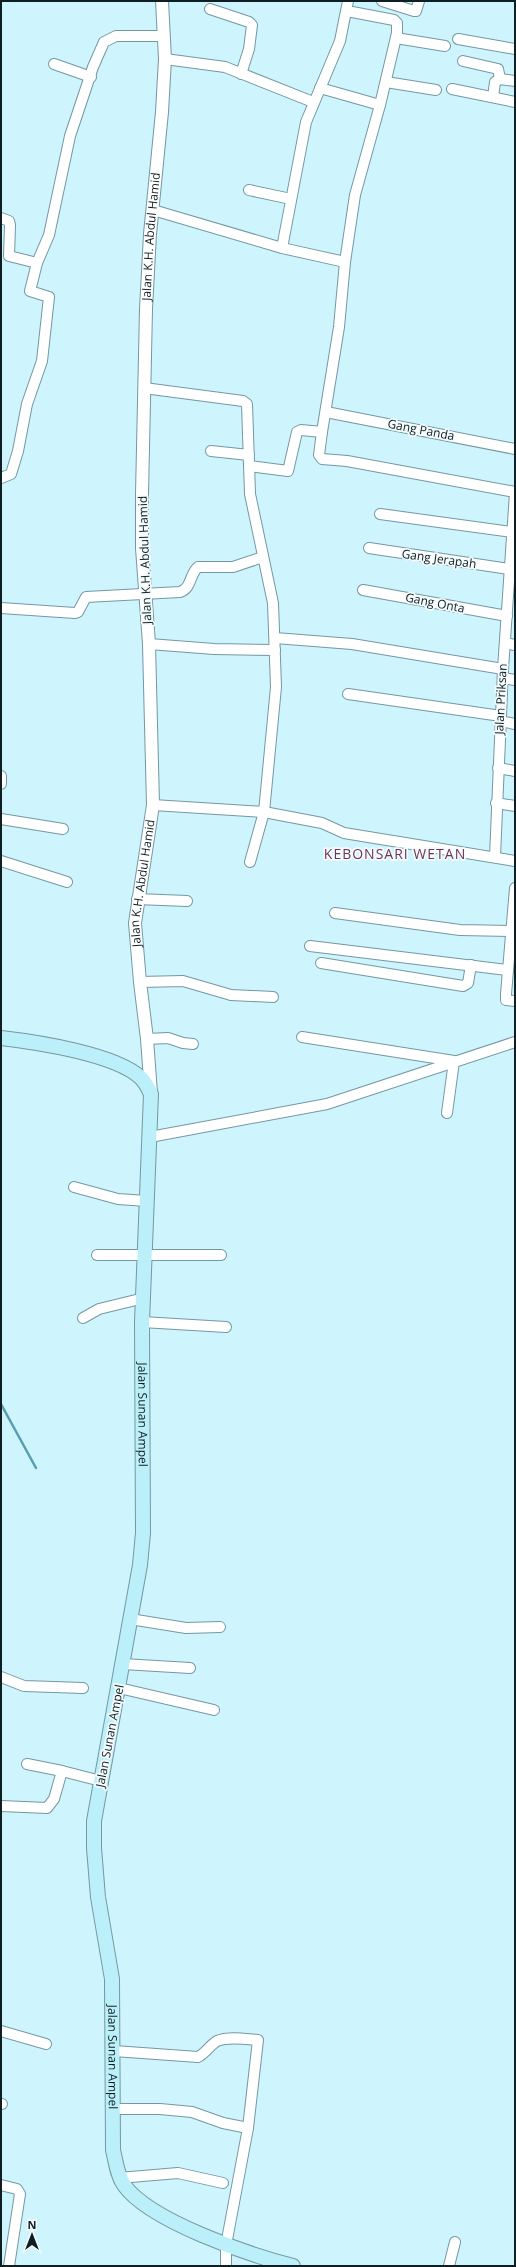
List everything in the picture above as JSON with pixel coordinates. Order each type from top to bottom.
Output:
[{"type":"main road","points":[[1,1038],[61,1048],[95,1056],[128,1070],[140,1077],[151,1094]]},
{"type":"main road","name":"Jalan Sunan Ampel","points":[[151,1094],[142,1322],[143,1533],[140,1565],[119,1688],[94,1779],[94,1848],[98,1897],[112,1979],[114,2050],[113,2150],[119,2178],[125,2187],[142,2203],[177,2223],[226,2245],[293,2266]]},
{"type":"street","name":"Jalan K.H. Abdul Hamid","points":[[151,1094],[148,1039],[135,939],[137,899],[153,805],[149,644],[142,548],[146,309],[153,210],[160,144],[165,59],[162,1]]},
{"type":"street","points":[[382,1],[415,12],[419,1]]},
{"type":"street","points":[[282,248],[306,122],[313,102],[340,41],[347,6],[391,20],[397,23],[396,38],[380,105],[355,195],[345,262],[339,327],[319,455],[322,459],[346,461],[515,492]]},
{"type":"street","points":[[391,20],[395,6]]},
{"type":"street","points":[[210,8],[249,22],[252,25],[249,49],[240,74]]},
{"type":"street","points":[[1,478],[10,474],[18,452],[31,391],[42,361],[49,296],[30,291],[37,263],[49,235],[70,136],[91,77],[104,42],[116,36],[164,36]]},
{"type":"street","points":[[396,38],[445,46]]},
{"type":"street","points":[[458,40],[515,49]]},
{"type":"street","points":[[165,59],[216,65],[313,102]]},
{"type":"street","points":[[463,61],[498,69],[500,79]]},
{"type":"street","points":[[54,64],[91,77]]},
{"type":"street","points":[[493,97],[495,82],[500,79],[515,81]]},
{"type":"street","points":[[386,82],[436,90]]},
{"type":"street","points":[[320,88],[380,105]]},
{"type":"street","points":[[452,89],[515,102]]},
{"type":"street","points":[[249,190],[291,199]]},
{"type":"street","points":[[153,210],[282,248],[345,262]]},
{"type":"street","points":[[1,218],[8,221],[10,225],[10,256],[37,263]]},
{"type":"street","points":[[144,388],[246,402],[250,494],[273,603],[276,687],[264,812],[250,862]]},
{"type":"street","name":"Gang Panda","points":[[326,412],[515,449]]},
{"type":"street","points":[[249,466],[288,471],[297,432],[301,430],[322,432]]},
{"type":"street","points":[[211,451],[249,455]]},
{"type":"street","name":"Jalan Priksan","points":[[494,858],[503,674],[510,644],[507,616],[509,569],[513,546],[512,532],[515,492]]},
{"type":"street","points":[[380,514],[512,532]]},
{"type":"street","name":"Gang Jerapah","points":[[369,548],[509,569]]},
{"type":"street","points":[[1,608],[75,613],[78,612],[86,597],[180,592],[189,585],[195,570],[198,567],[233,567],[263,557]]},
{"type":"street","name":"Gang Onta","points":[[363,590],[507,616]]},
{"type":"street","points":[[275,638],[352,644],[503,674],[515,680]]},
{"type":"street","points":[[149,644],[214,649],[275,650]]},
{"type":"street","points":[[348,694],[500,719],[515,724]]},
{"type":"street","points":[[498,768],[515,771]]},
{"type":"street","points":[[1,784],[2,776]]},
{"type":"street","points":[[496,803],[515,806]]},
{"type":"street","points":[[153,805],[264,812],[322,823],[344,833],[515,861]]},
{"type":"street","points":[[1,819],[63,830]]},
{"type":"street","points":[[1,861],[67,882]]},
{"type":"street","points":[[515,888],[506,970],[506,998],[515,1001]]},
{"type":"street","points":[[137,899],[187,901]]},
{"type":"street","points":[[334,913],[460,930],[510,931]]},
{"type":"street","points":[[310,946],[506,970]]},
{"type":"street","points":[[321,963],[463,986],[468,983],[471,965]]},
{"type":"street","points":[[140,982],[183,981],[232,995],[273,997]]},
{"type":"street","points":[[302,1037],[454,1061]]},
{"type":"street","points":[[148,1039],[168,1038],[183,1043],[193,1044]]},
{"type":"street","points":[[150,1137],[328,1104],[515,1042]]},
{"type":"street","points":[[128,1070],[142,1067],[149,1058]]},
{"type":"street","points":[[447,1113],[454,1061]]},
{"type":"street","points":[[74,1187],[118,1199],[147,1201]]},
{"type":"street","points":[[97,1255],[221,1255]]},
{"type":"street","points":[[83,1318],[97,1310],[144,1298]]},
{"type":"street","points":[[142,1322],[226,1327]]},
{"type":"street","points":[[130,1619],[186,1628],[220,1627]]},
{"type":"street","points":[[123,1664],[190,1668]]},
{"type":"street","points":[[1,1677],[24,1686],[83,1688]]},
{"type":"street","points":[[119,1688],[214,1710]]},
{"type":"street","points":[[27,1764],[69,1772],[94,1779]]},
{"type":"street","points":[[1,1806],[47,1808],[54,1799],[69,1772]]},
{"type":"street","points":[[1,2031],[46,2044]]},
{"type":"street","points":[[114,2050],[194,2058],[205,2054],[217,2042],[239,2039],[258,2040],[248,2128],[226,2245],[226,2266]]},
{"type":"street","points":[[113,2109],[160,2109],[192,2112],[223,2123],[248,2128]]},
{"type":"street","points":[[119,2178],[182,2173],[223,2183]]},
{"type":"street","points":[[1,2185],[17,2189],[20,2194],[9,2266]]},
{"type":"street","points":[[449,2266],[455,2242]]},
{"type":"waterway","points":[[1,1404],[36,1468]]},
{"type":"district","name":"KEBONSARI WETAN","points":[[395,854]]}]
